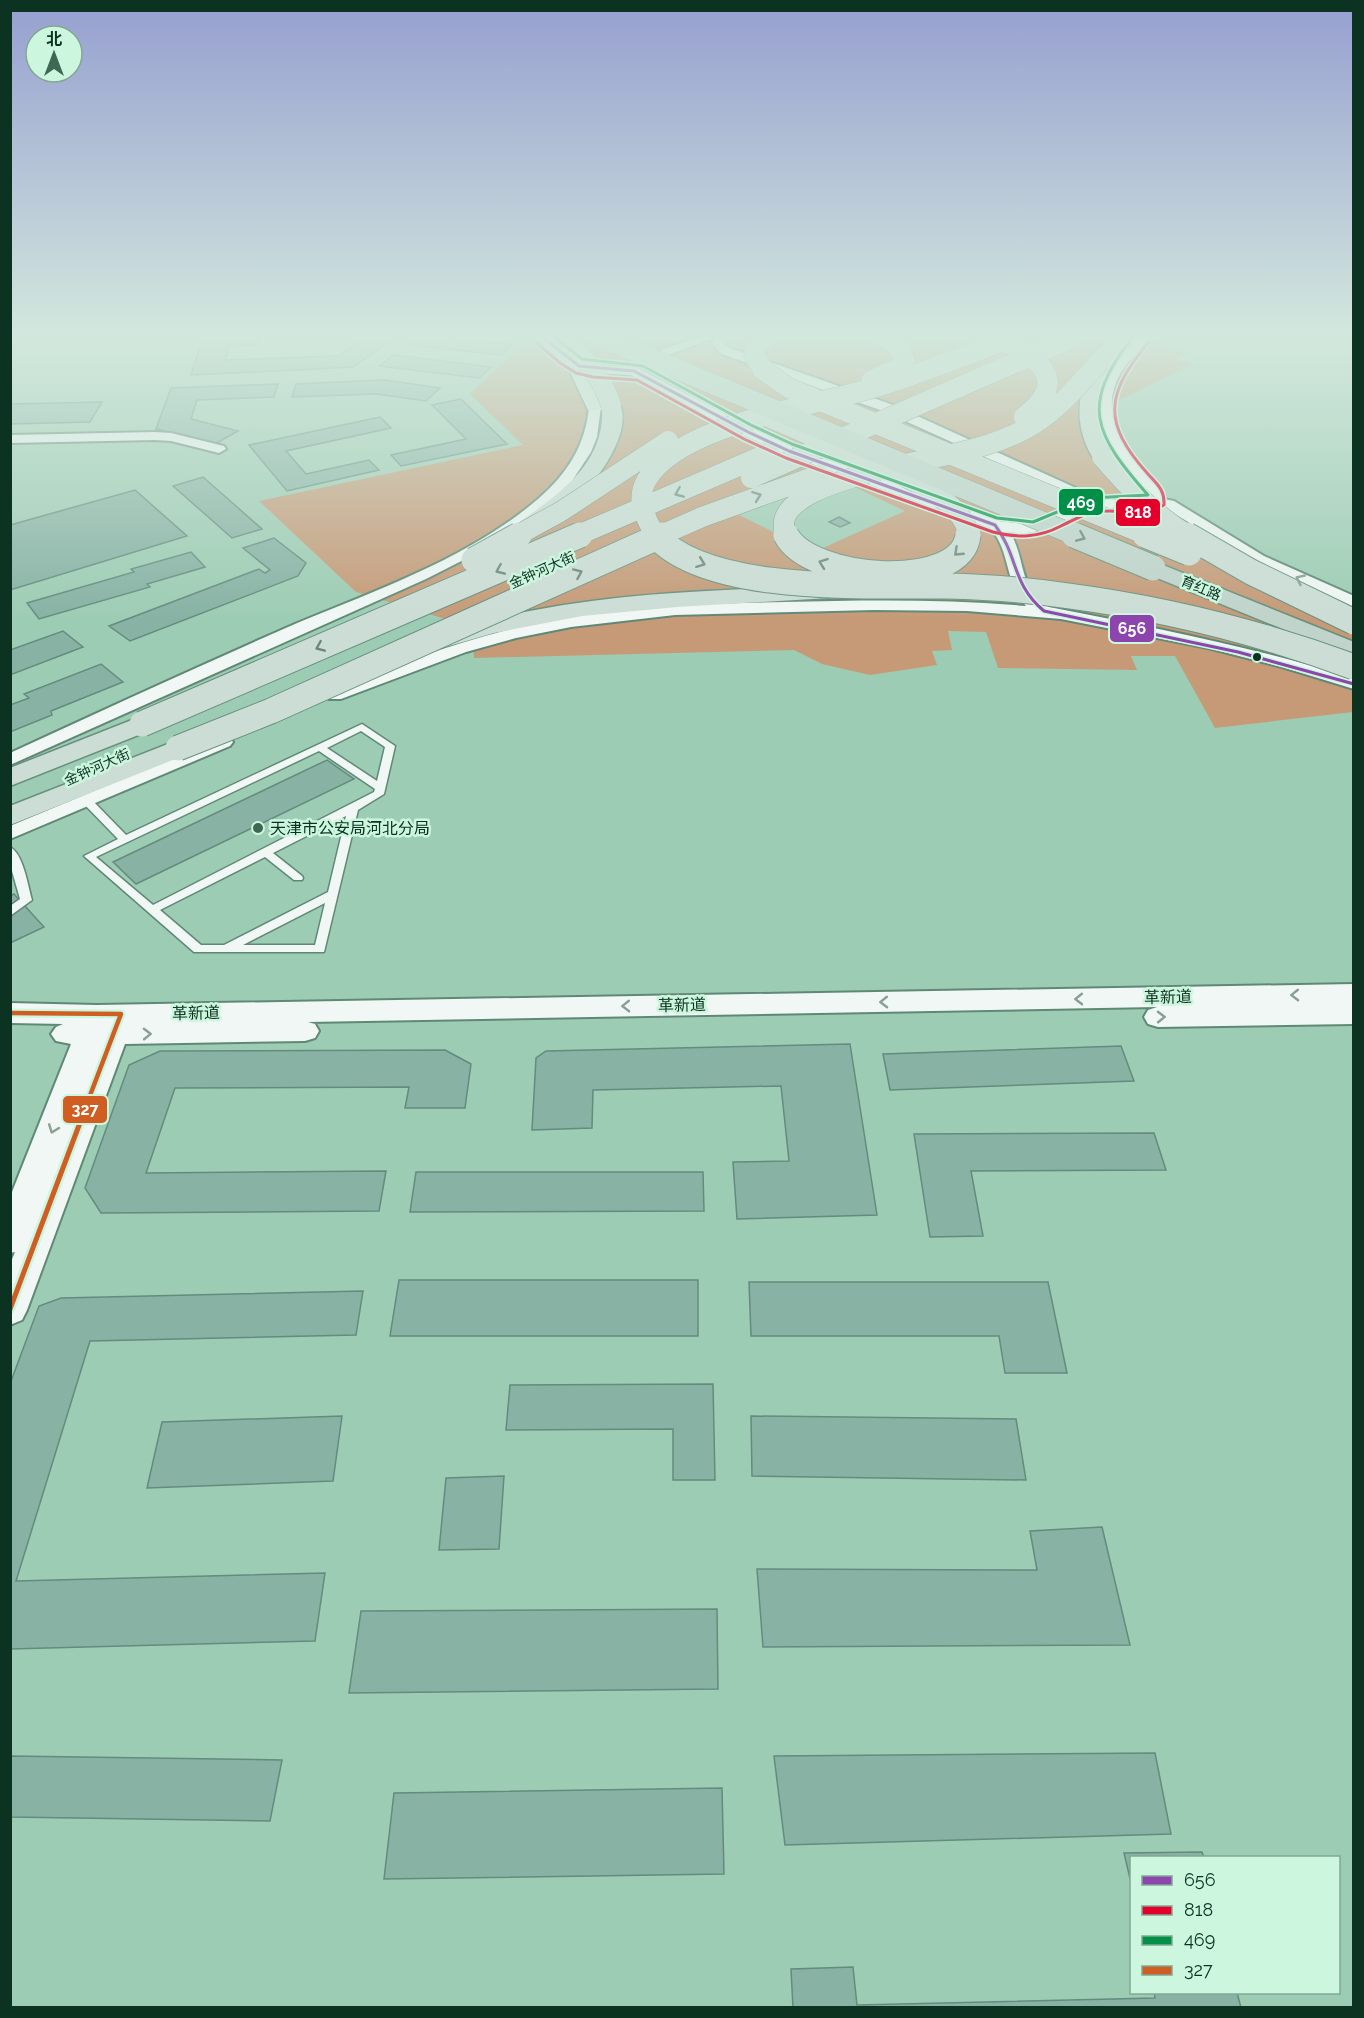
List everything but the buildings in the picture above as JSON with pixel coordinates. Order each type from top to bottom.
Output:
[{"type":"highway","name":"育红路","points":[[826,431],[1353,651]]},
{"type":"highway","name":"育红路","points":[[863,431],[1353,634]]},
{"type":"main road","points":[[500,546],[552,509],[580,481],[597,463],[610,431]]},
{"type":"main road","points":[[10,816],[151,731],[500,546],[560,512],[650,451],[691,431]]},
{"type":"main road","points":[[722,431],[694,441],[668,456],[651,474],[641,496],[645,521],[662,542],[688,558],[752,578],[808,584],[986,588],[1094,599],[1240,629],[1289,644],[1353,669]]},
{"type":"main road","points":[[800,431],[882,467],[887,469],[893,472],[934,494],[962,518],[966,526],[968,541],[957,555],[946,562],[916,571],[882,573],[834,567],[810,558],[794,548],[784,533],[782,525],[789,510],[805,496],[832,486],[875,472],[885,470],[887,469],[896,467],[906,464],[998,440],[1023,431]]},
{"type":"main road","name":"金钟河大街","points":[[10,806],[151,731],[828,431]]},
{"type":"main road","name":"金钟河大街","points":[[10,778],[151,731],[853,431]]},
{"type":"main road","points":[[891,431],[1353,622]]},
{"type":"main road","points":[[353,674],[738,503],[814,477],[990,431]]},
{"type":"main road","points":[[1092,431],[1097,448],[1124,484],[1157,513],[1203,545],[1353,622]]},
{"type":"main road","points":[[10,769],[353,674],[455,637],[499,624],[574,609],[681,599],[821,593],[933,593],[1023,598],[1132,614],[1197,628],[1353,669]]},
{"type":"main road","points":[[10,825],[120,787]]},
{"type":"street","points":[[10,760],[175,683],[378,594],[498,534],[547,499],[576,466],[593,431]]},
{"type":"street","points":[[746,431],[789,451],[995,525],[1034,530]]},
{"type":"street","points":[[937,431],[1085,502],[1100,505],[1143,504],[1161,499]]},
{"type":"street","points":[[1112,431],[1121,451],[1161,499],[1259,559],[1353,602]]},
{"type":"street","points":[[10,439],[155,436],[171,437],[219,449]]},
{"type":"street","points":[[996,607],[1020,602],[1029,591],[1017,544],[1034,530],[1085,502]]},
{"type":"street","points":[[995,525],[1008,542],[1016,574],[1025,596],[1036,606],[1058,615]]},
{"type":"street","name":"金钟河大街","points":[[10,833],[404,666],[494,638],[593,619],[647,613],[846,605],[996,607]]},
{"type":"street","points":[[996,607],[1058,615],[1209,643],[1288,663],[1353,684]]},
{"type":"street","name":"革新道","points":[[10,1033],[105,1025],[1353,994]]},
{"type":"street","name":"革新道","points":[[10,1013],[105,1025],[1353,1014]]},
{"type":"street","points":[[10,1240],[105,1025]]},
{"type":"street","points":[[10,1310],[105,1025]]},
{"type":"lane","points":[[151,910],[379,794],[390,746],[362,727],[89,856],[151,910],[198,950],[320,949],[353,808]]},
{"type":"lane","points":[[319,747],[381,788]]},
{"type":"lane","points":[[87,801],[125,840]]},
{"type":"lane","points":[[10,850],[20,873],[26,900],[10,912]]},
{"type":"lane","points":[[266,852],[298,878]]},
{"type":"lane","points":[[224,950],[333,894]]},
{"type":"shaded area","points":[[509,431],[1100,431],[1127,494],[1112,496],[1099,493],[1109,517],[1141,515],[1167,518],[1353,615],[1353,712],[1215,728],[1175,656],[1131,656],[1137,670],[998,668],[986,632],[948,631],[952,650],[932,651],[937,665],[870,675],[822,664],[794,650],[474,658],[472,627],[356,592],[259,501],[523,445]],"holes":[[[827,474],[905,511],[814,552],[735,513]]]},
{"type":"transit line","name":"818","points":[[730,431],[786,458],[993,532],[1024,537],[1043,534],[1095,512],[1140,513],[1149,512],[1164,505],[1164,495],[1160,488],[1133,455],[1119,431]]},
{"type":"transit line","name":"656","points":[[746,431],[789,451],[995,525],[1009,547],[1024,590],[1044,611],[1238,652],[1354,684]]},
{"type":"transit line","name":"469","points":[[764,431],[792,444],[997,518],[1033,522],[1091,498],[1148,495],[1116,456],[1103,431]]},
{"type":"transit line","name":"327","points":[[10,1013],[121,1014],[10,1309]]},
{"type":"place","name":"天津市公安局河北分局","points":[[258,828]]}]
